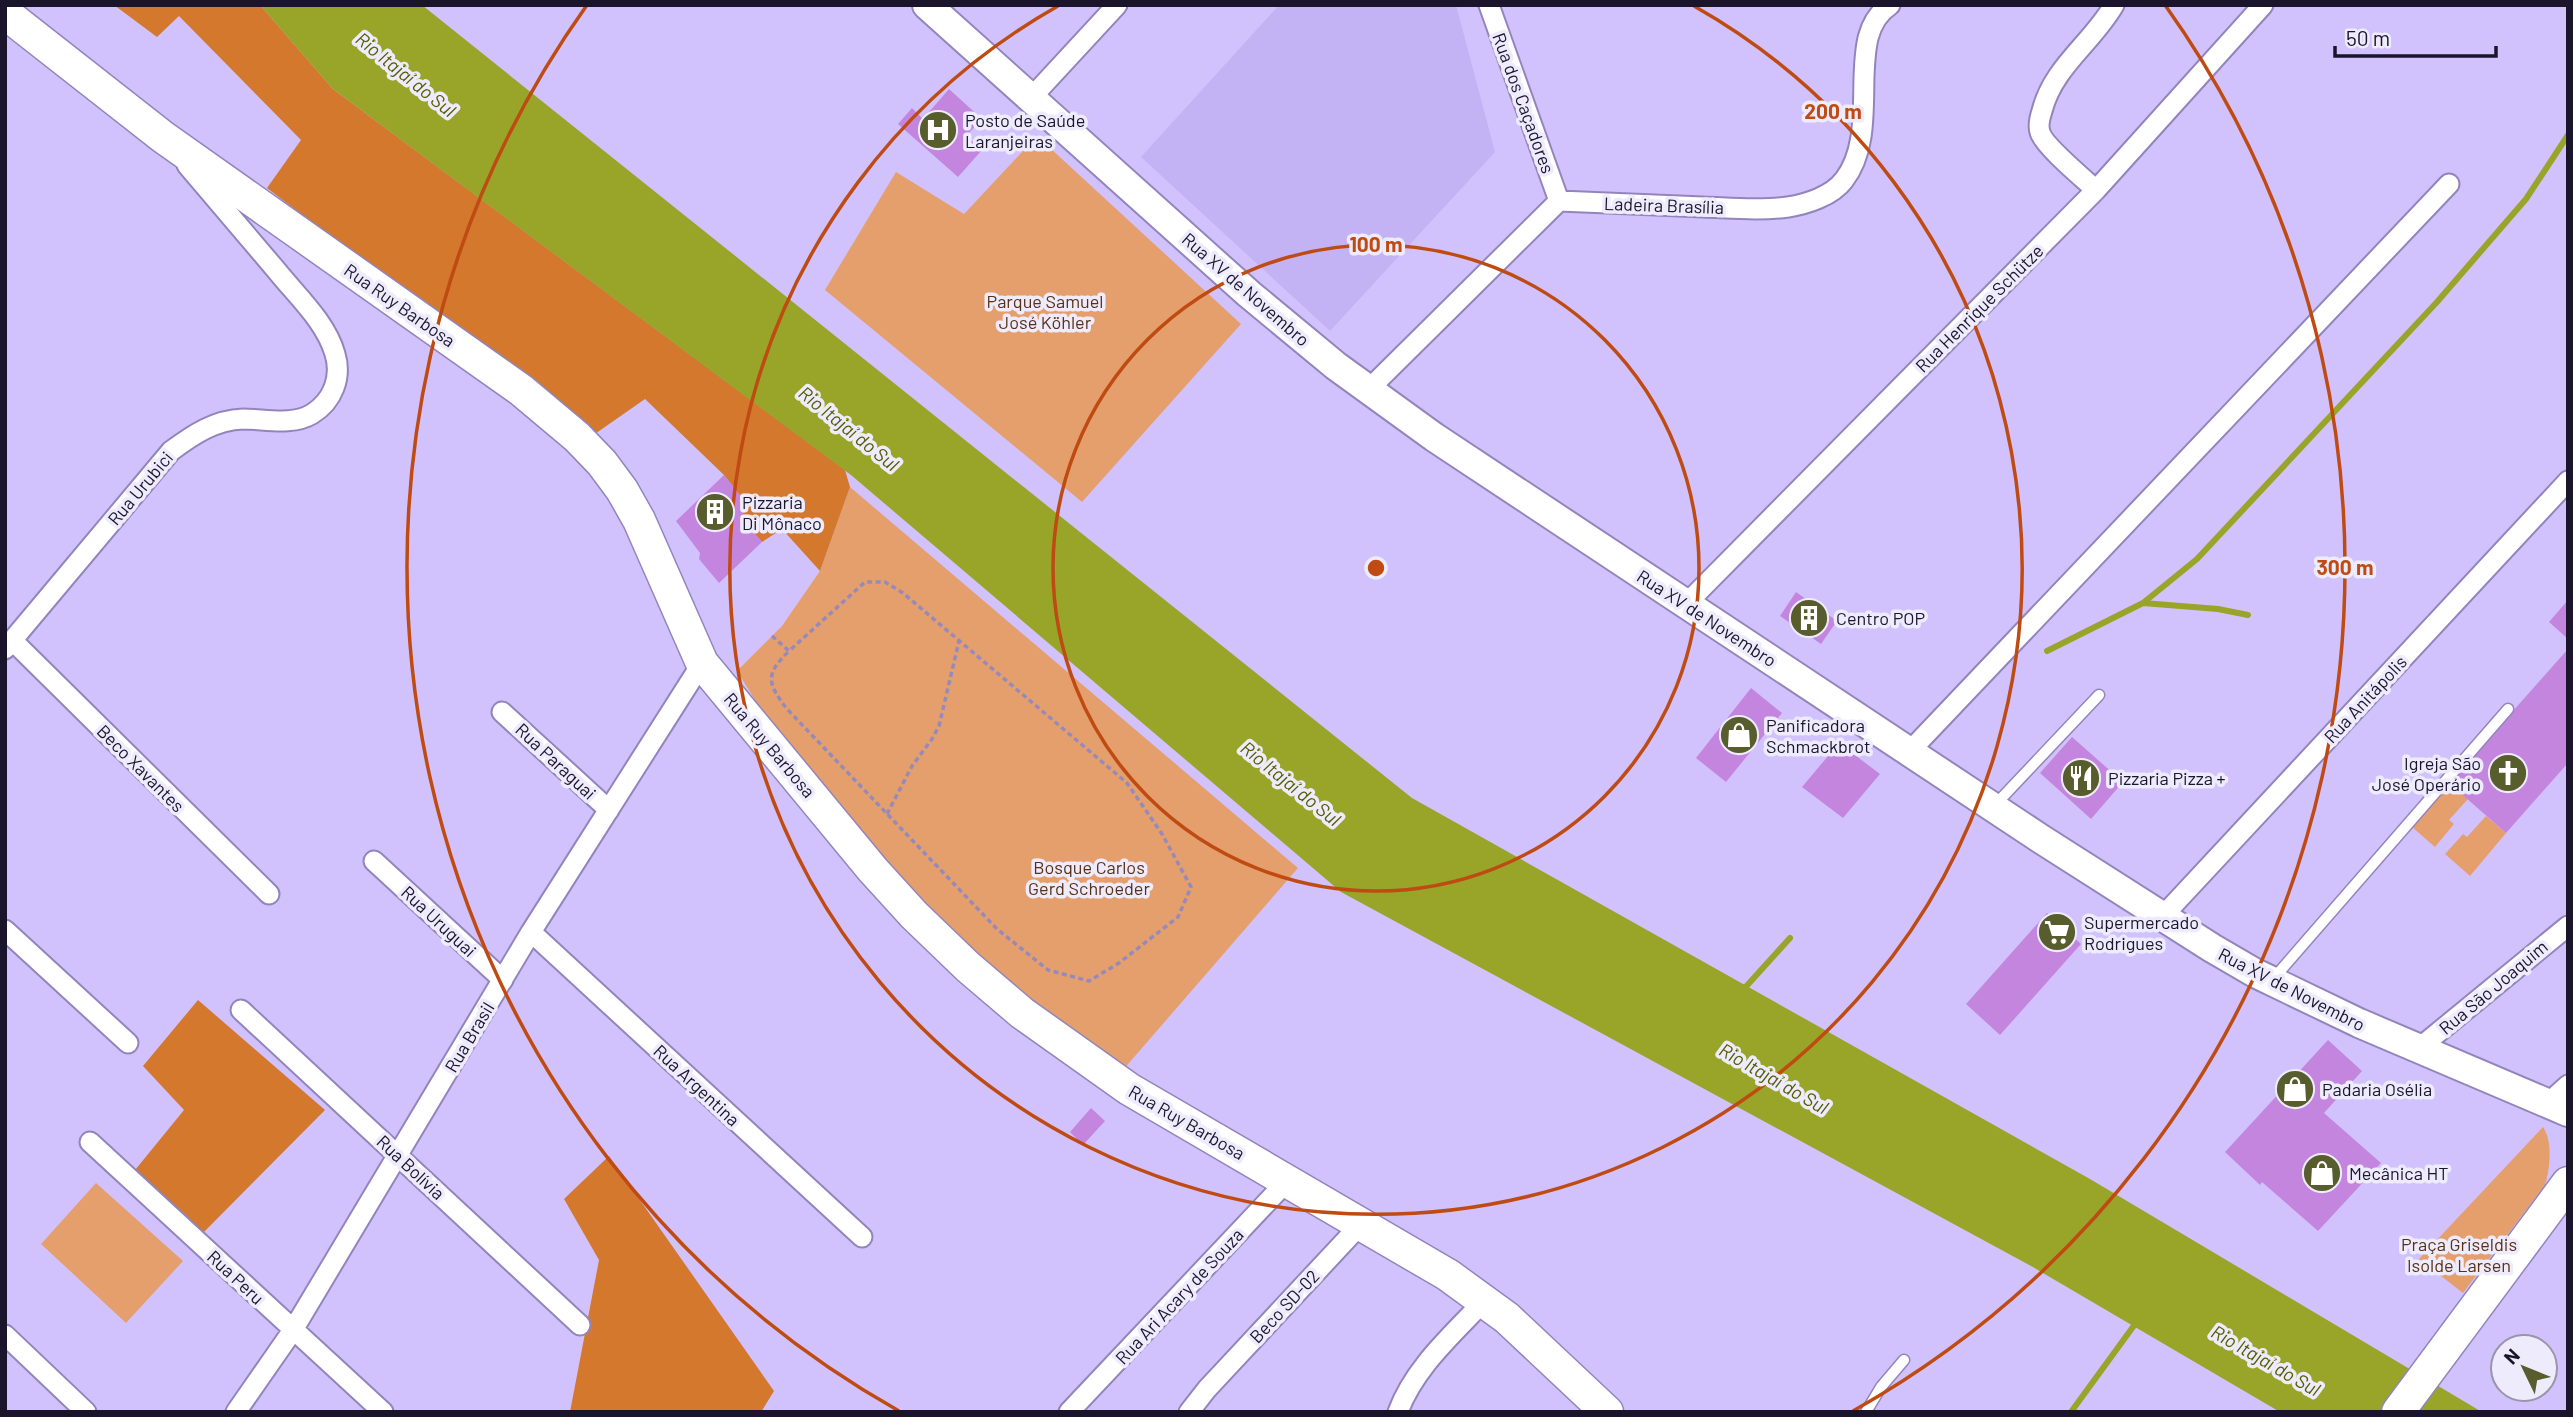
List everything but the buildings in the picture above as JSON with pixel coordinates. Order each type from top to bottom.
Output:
[{"type":"main road","name":"Rua XV de Novembro","points":[[927,5],[1249,294],[1367,391],[1434,437],[1909,752],[2212,948],[2272,981],[2418,1049],[2561,1100]]},
{"type":"main road","name":"Rua Ruy Barbosa","points":[[5,13],[163,137],[521,390],[577,437],[609,472],[639,520],[702,663],[873,870],[914,915],[968,967],[1022,1013],[1129,1089],[1448,1275],[1539,1346],[1607,1412]]},
{"type":"main road","points":[[2398,1412],[2568,1183]]},
{"type":"street","points":[[1031,98],[1117,5]]},
{"type":"street","name":"Rua dos Caçadores","points":[[1489,5],[1559,201]]},
{"type":"street","name":"Ladeira Brasília","points":[[1559,201],[1770,209],[1810,202],[1834,191],[1852,168],[1858,149],[1863,124],[1868,35],[1875,20],[1890,5]]},
{"type":"street","points":[[2096,190],[2046,142],[2039,132],[2040,118],[2045,98],[2056,76],[2103,24],[2114,5]]},
{"type":"street","name":"Rua Henrique Schütze","points":[[1686,604],[2096,190],[2263,5]]},
{"type":"street","name":"Rua Urubici","points":[[9,645],[171,450],[197,432],[219,422],[243,419],[291,420],[311,415],[328,401],[338,376],[335,354],[313,315],[163,137]]},
{"type":"street","points":[[1909,752],[2449,184]]},
{"type":"street","points":[[1367,391],[1559,201]]},
{"type":"street","name":"Rua Anitápolis","points":[[2162,917],[2568,481]]},
{"type":"street","name":"Beco Xavantes","points":[[9,645],[269,894]]},
{"type":"street","name":"Rua Brasil","points":[[236,1412],[293,1330],[531,932],[702,663]]},
{"type":"street","name":"Rua Paraguai","points":[[502,712],[609,810]]},
{"type":"street","name":"Rua Uruguai","points":[[374,861],[503,980]]},
{"type":"street","name":"Rua São Joaquim","points":[[2418,1049],[2568,926]]},
{"type":"street","points":[[5,930],[128,1043]]},
{"type":"street","name":"Rua Argentina","points":[[531,932],[862,1237]]},
{"type":"street","name":"Rua Bolívia","points":[[241,1010],[580,1325]]},
{"type":"street","name":"Rua Peru","points":[[90,1142],[383,1412]]},
{"type":"street","name":"Rua Ari Acary de Souza","points":[[1069,1412],[1288,1181]]},
{"type":"street","name":"Beco SD-02","points":[[1189,1412],[1206,1389],[1362,1224]]},
{"type":"street","points":[[1398,1412],[1417,1377],[1484,1301]]},
{"type":"street","points":[[5,1335],[86,1412]]},
{"type":"lane","points":[[1993,807],[2099,695]]},
{"type":"lane","points":[[2272,981],[2508,709]]},
{"type":"lane","points":[[1866,1412],[1881,1387],[1904,1360]]},
{"type":"path","points":[[865,582],[885,582],[903,593],[1127,783],[1162,834],[1191,887],[1178,917],[1119,963],[1089,981],[1048,971],[997,929],[806,730],[770,688],[771,676],[778,662],[789,651],[865,582]]},
{"type":"path","points":[[772,636],[789,651]]},
{"type":"path","points":[[887,814],[912,765],[939,726],[959,641]]},
{"type":"shaded area","points":[[114,5],[260,5],[333,89],[845,470],[850,487],[820,571],[782,529],[762,542],[739,517],[749,507],[724,475],[645,399],[592,436],[267,188],[301,140],[179,16],[157,37]]},
{"type":"shaded area","points":[[1279,5],[1456,5],[1495,152],[1330,331],[1141,157]]},
{"type":"shaded area","points":[[198,1000],[325,1110],[201,1235],[131,1175],[184,1110],[143,1066]]},
{"type":"shaded area","points":[[609,1156],[774,1391],[761,1412],[570,1412],[599,1260],[564,1199]]},
{"type":"green space","name":"Parque Samuel José Köhler","points":[[1037,136],[1241,324],[1082,502],[825,290],[896,172],[964,214]]},
{"type":"green space","name":"Bosque Carlos Gerd Schroeder","points":[[850,487],[1298,868],[1116,1078],[1026,1010],[799,771],[737,671],[782,626],[820,571]]},
{"type":"green space","points":[[2449,783],[2468,799],[2449,820],[2454,824],[2435,847],[2412,827]]},
{"type":"green space","points":[[2486,816],[2506,833],[2470,876],[2445,854],[2463,834],[2467,837]]},
{"type":"green space","name":"Praça Griseldis Isolde Larsen","points":[[2543,1127],[2550,1155],[2545,1185],[2463,1293],[2419,1259]]},
{"type":"green space","points":[[96,1183],[183,1261],[126,1323],[41,1244]]},
{"type":"water","name":"Rio Itajaí do Sul","points":[[260,5],[422,5],[1412,798],[2090,1179],[2482,1412],[2280,1412],[2031,1266],[1341,892],[851,475],[333,89]]},
{"type":"waterway","points":[[2143,603],[2197,559],[2437,302],[2526,199],[2568,135]]},
{"type":"waterway","points":[[2047,651],[2143,603],[2218,609],[2248,615]]},
{"type":"waterway","points":[[1742,991],[1790,938]]},
{"type":"waterway","points":[[2071,1412],[2138,1320]]},
{"type":"place","name":"Posto de Saúde Laranjeiras","points":[[938,130]]},
{"type":"place","name":"Pizzaria Di Mônaco","points":[[715,512]]},
{"type":"place","name":"Centro POP","points":[[1809,618]]},
{"type":"place","name":"Panificadora Schmackbrot","points":[[1739,735]]},
{"type":"place","name":"Igreja São José Operário","points":[[2508,773]]},
{"type":"place","name":"Pizzaria Pizza +","points":[[2081,778]]},
{"type":"place","name":"Supermercado Rodrigues","points":[[2057,932]]},
{"type":"place","name":"Padaria Osélia","points":[[2295,1089]]},
{"type":"place","name":"Mecânica HT","points":[[2322,1173]]}]
